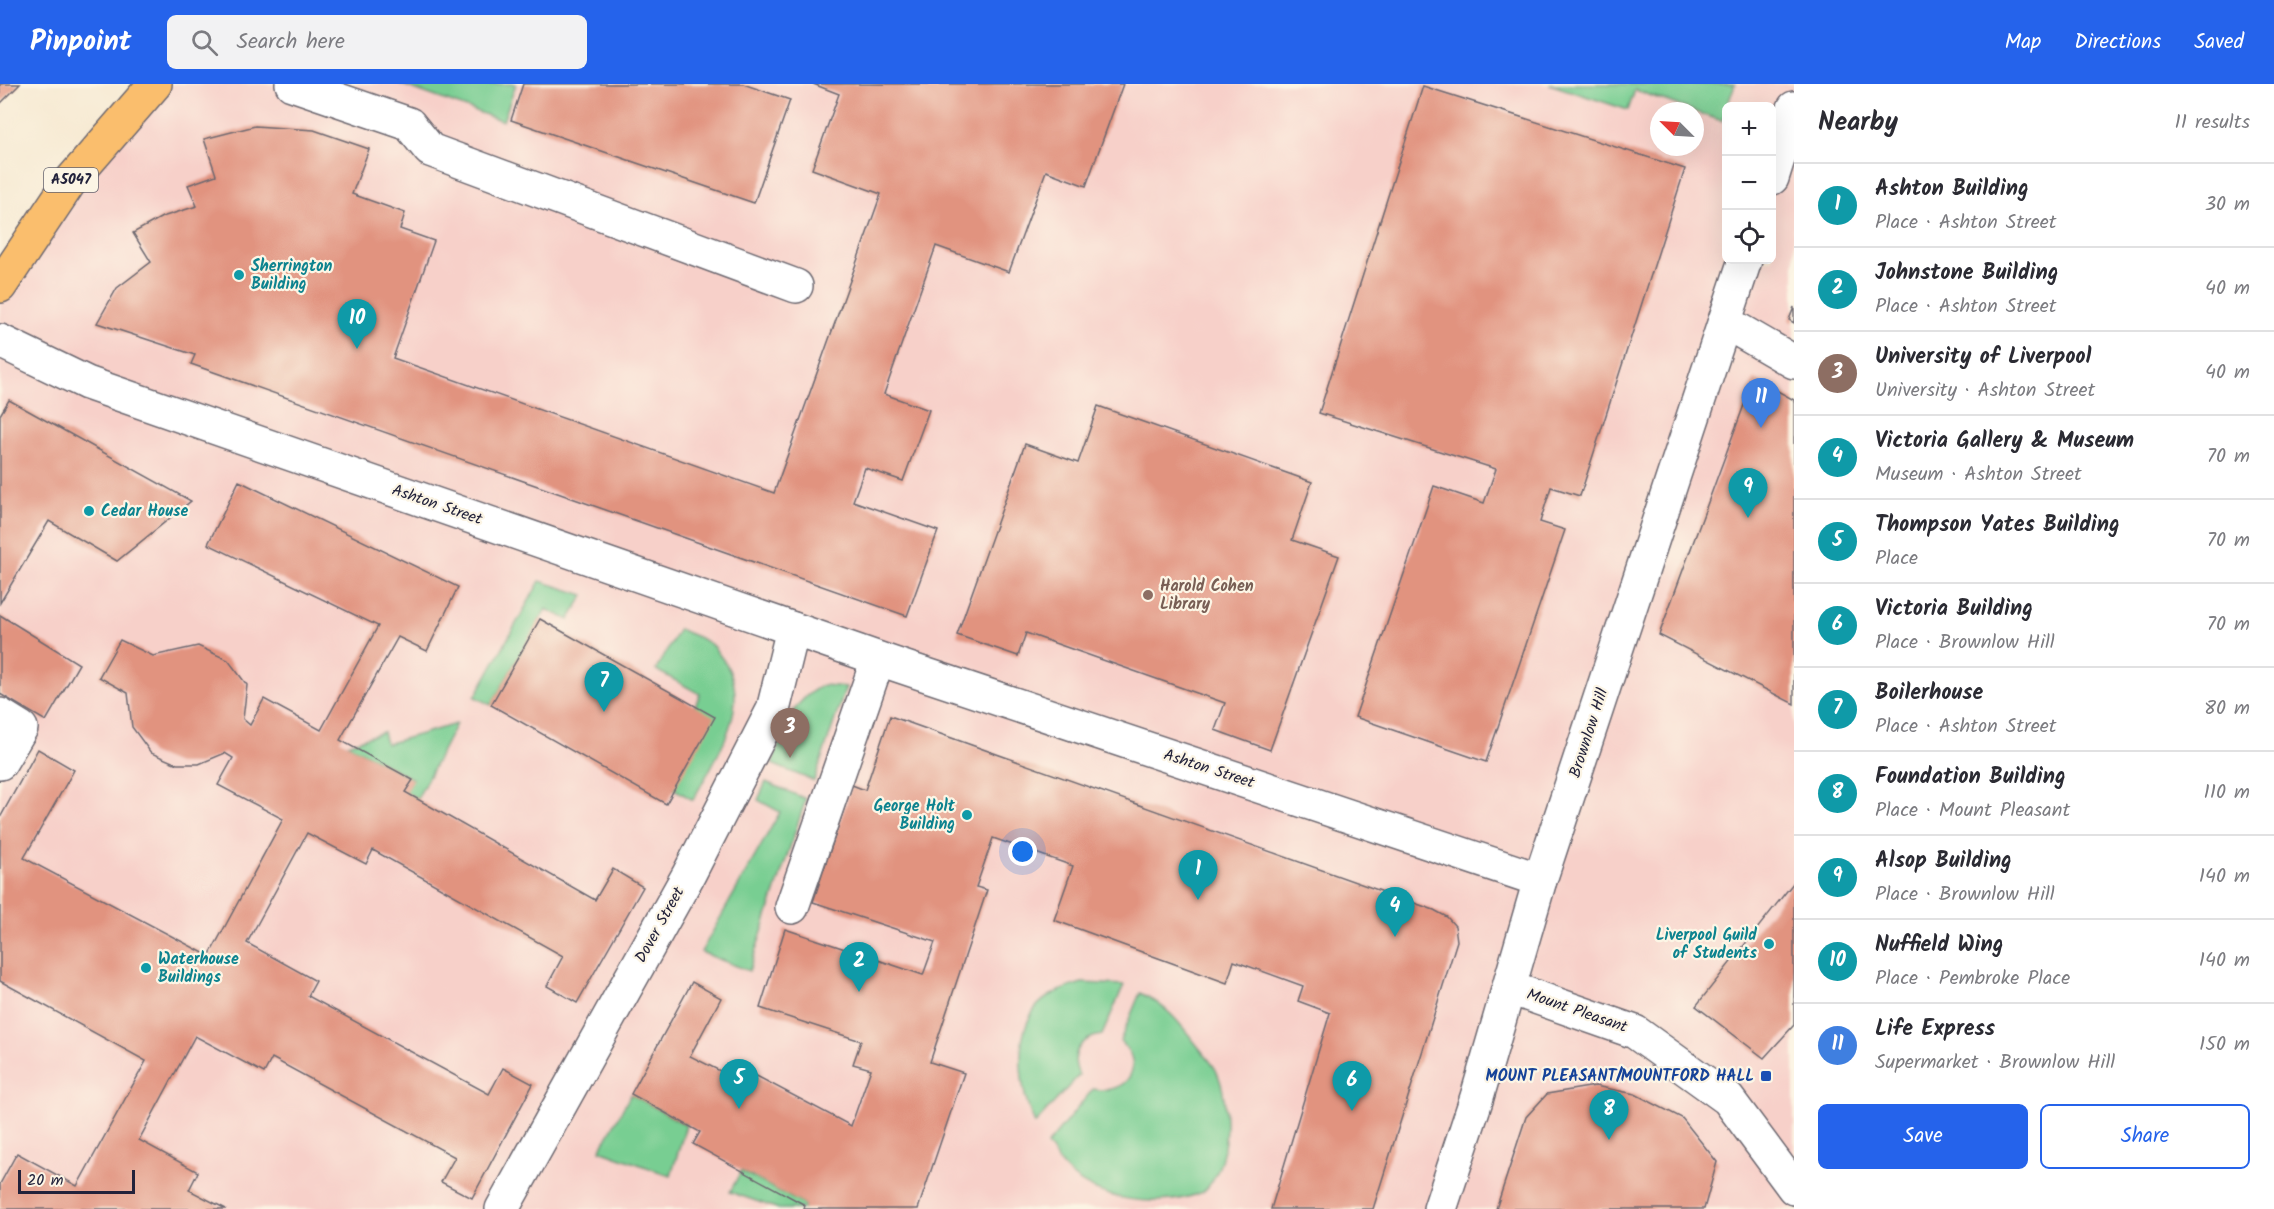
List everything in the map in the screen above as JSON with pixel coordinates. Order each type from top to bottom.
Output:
[{"type":"main road","name":"A5047","points":[[0,286],[69,183],[154,84]]},
{"type":"street","points":[[292,84],[409,124],[430,150],[796,286]]},
{"type":"street","points":[[1776,165],[1794,108]]},
{"type":"street","name":"Brownlow Hill","points":[[1440,1209],[1510,988],[1540,879],[1744,264]]},
{"type":"street","points":[[1725,322],[1794,362]]},
{"type":"street","name":"Ashton Street","points":[[0,341],[87,383],[878,659],[1540,879]]},
{"type":"street","name":"Dover Street","points":[[502,1209],[688,874],[773,710],[793,629]]},
{"type":"street","points":[[792,907],[878,659]]},
{"type":"street","points":[[0,715],[21,728],[0,763]]},
{"type":"street","name":"Mount Pleasant","points":[[1510,988],[1635,1032],[1728,1099],[1794,1188]]},
{"type":"shaded area","points":[[155,84],[1794,84],[1794,1209],[0,1209],[0,286]]},
{"type":"green space","points":[[400,84],[516,84],[503,121]]},
{"type":"green space","points":[[1549,84],[1735,84],[1729,102],[1722,102],[1722,121],[1704,115],[1704,102],[1669,102],[1635,90],[1628,110]]},
{"type":"green space","points":[[540,581],[584,595],[569,620],[546,609],[491,705],[475,697]]},
{"type":"green space","points":[[679,629],[714,647],[731,674],[735,692],[734,711],[729,730],[693,800],[674,789],[700,694],[656,670]]},
{"type":"green space","points":[[823,685],[846,687],[814,781],[772,764],[789,718],[802,700]]},
{"type":"green space","points":[[456,724],[417,799],[405,792],[413,779],[347,744],[383,732],[386,744]]},
{"type":"green space","points":[[766,782],[806,799],[749,971],[701,952],[780,812],[758,800]]},
{"type":"green space","points":[[1082,983],[1124,985],[1102,1035],[1082,1043],[1078,1048],[1075,1060],[1079,1075],[1035,1124],[1026,1097],[1021,1067],[1023,1037],[1027,1023],[1043,1000]]},
{"type":"green space","points":[[1140,993],[1157,1003],[1178,1021],[1212,1063],[1221,1083],[1226,1133],[1219,1167],[1203,1192],[1187,1197],[1150,1201],[1111,1195],[1077,1179],[1063,1167],[1047,1145],[1093,1089],[1115,1088],[1129,1077],[1132,1060],[1128,1050],[1120,1041]]},
{"type":"green space","points":[[631,1094],[686,1125],[671,1176],[600,1150]]},
{"type":"green space","points":[[741,1171],[805,1205],[804,1209],[779,1209],[730,1192]]},
{"type":"building","points":[[0,84],[20,84],[0,104]]},
{"type":"building","points":[[523,84],[743,84],[790,100],[754,203],[511,120]]},
{"type":"building","points":[[813,84],[1123,84],[1086,186],[1046,171],[1009,272],[936,246],[884,394],[929,410],[903,481],[865,468],[853,501],[938,531],[907,616],[191,364],[195,355],[97,323],[117,288],[151,262],[133,233],[162,217],[197,206],[188,185],[216,175],[204,139],[255,126],[314,130],[369,149],[352,194],[405,213],[400,229],[434,241],[393,358],[774,493],[881,194],[812,169],[839,94]]},
{"type":"building","points":[[1423,86],[1685,169],[1580,496],[1551,487],[1540,522],[1565,530],[1486,762],[1355,717],[1434,486],[1484,503],[1496,469],[1319,413]]},
{"type":"building","points":[[1794,307],[1794,323],[1789,320]]},
{"type":"building","points":[[1754,378],[1794,400],[1794,704],[1659,635]]},
{"type":"building","name":"Cedar House","points":[[9,400],[191,501],[117,561],[49,521],[0,603],[0,415]]},
{"type":"building","name":"Harold Cohen Library","points":[[1098,406],[1312,482],[1292,540],[1339,556],[1270,750],[1215,730],[1225,703],[1026,633],[1018,656],[957,635],[1025,444],[1078,463]]},
{"type":"building","points":[[239,481],[458,587],[427,651],[398,637],[340,740],[413,780],[405,792],[595,900],[613,869],[643,887],[577,1003],[547,986],[563,956],[373,850],[366,864],[307,833],[247,943],[316,981],[308,996],[489,1094],[503,1068],[533,1084],[472,1198],[441,1182],[455,1157],[272,1058],[264,1073],[195,1036],[139,1140],[198,1172],[189,1190],[226,1209],[0,1209],[0,1184],[17,1153],[77,1186],[146,1061],[0,981],[0,818],[38,749],[74,770],[24,858],[209,956],[283,819],[218,785],[233,758],[225,753],[199,764],[177,764],[151,753],[132,727],[128,693],[99,677],[120,640],[153,656],[198,646],[228,660],[247,685],[243,719],[250,725],[264,699],[321,730],[378,626],[208,544]]},
{"type":"building","points":[[0,615],[79,664],[46,721],[0,694]]},
{"type":"building","points":[[540,619],[715,717],[666,804],[491,705]]},
{"type":"building","points":[[890,716],[1434,910],[1447,917],[1455,926],[1457,941],[1373,1209],[1271,1209],[1330,1013],[1298,1001],[1303,986],[1234,961],[1227,983],[1054,920],[1073,866],[993,838],[976,887],[987,890],[930,1062],[964,1073],[918,1209],[804,1209],[805,1205],[693,1144],[700,1132],[631,1094],[692,982],[721,998],[690,1056],[730,1076],[736,1065],[851,1126],[871,1069],[853,1064],[861,1041],[760,1008],[785,929],[923,975],[935,942],[813,902],[852,785],[865,790]]},
{"type":"building","name":"Liverpool Guild of Students","points":[[1794,882],[1794,1025],[1764,1058],[1696,1006]]},
{"type":"building","points":[[1595,1086],[1635,1094],[1682,1118],[1717,1162],[1704,1209],[1496,1209],[1526,1117],[1547,1094]]},
{"type":"place","name":"Sherrington Building","points":[[239,275]]},
{"type":"place","name":"Nuffield Wing","points":[[357,349]]},
{"type":"place","name":"Life Express","points":[[1761,428]]},
{"type":"place","name":"Cedar House","points":[[89,511]]},
{"type":"place","name":"Alsop Building","points":[[1748,518]]},
{"type":"place","name":"Harold Cohen Library","points":[[1148,595]]},
{"type":"place","name":"Boilerhouse","points":[[604,712]]},
{"type":"place","name":"University of Liverpool","points":[[790,758]]},
{"type":"place","name":"George Holt Building","points":[[967,815]]},
{"type":"place","name":"Ashton Building","points":[[1198,900]]},
{"type":"place","name":"Victoria Gallery & Museum","points":[[1395,937]]},
{"type":"place","name":"Liverpool Guild of Students","points":[[1769,944]]},
{"type":"place","name":"Waterhouse Buildings","points":[[146,968]]},
{"type":"place","name":"Johnstone Building","points":[[859,992]]},
{"type":"place","name":"MOUNT PLEASANT/MOUNTFORD HALL","points":[[1766,1076]]},
{"type":"place","name":"Thompson Yates Building","points":[[739,1109]]},
{"type":"place","name":"Victoria Building","points":[[1352,1111]]},
{"type":"place","name":"Foundation Building","points":[[1609,1140]]}]
